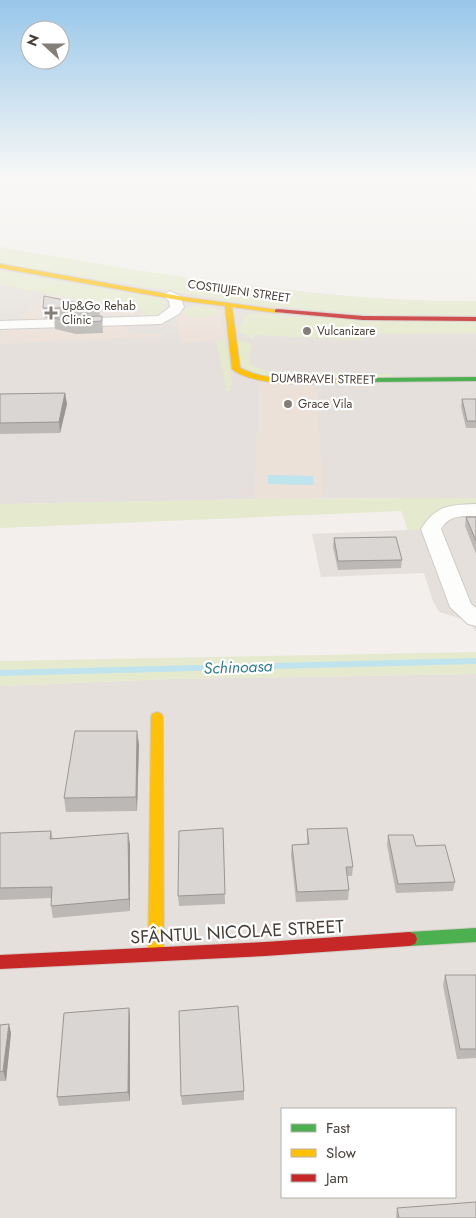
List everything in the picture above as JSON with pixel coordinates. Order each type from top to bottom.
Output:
[{"type":"street","name":"COSTIUJENI STREET","points":[[0,266],[228,305],[340,317],[476,319]]},
{"type":"street","points":[[0,325],[161,320],[177,307],[175,299],[170,295]]},
{"type":"street","name":"DUMBRAVEI STREET","points":[[228,305],[228,324],[236,369],[250,376],[288,380],[476,379]]},
{"type":"street","points":[[476,510],[452,511],[437,518],[431,529],[461,607],[476,619]]},
{"type":"street","points":[[156,954],[157,717]]},
{"type":"street","name":"SFÂNTUL NICOLAE STREET","points":[[0,962],[476,935]]},
{"type":"shaded area","points":[[0,247],[195,280],[365,298],[413,301],[476,301],[476,632],[469,621],[439,612],[433,601],[424,573],[321,577],[312,534],[408,530],[397,498],[0,504]]},
{"type":"shaded area","points":[[48,294],[149,312],[139,316],[14,321]]},
{"type":"shaded area","points":[[182,312],[197,317],[209,317],[221,312],[225,340],[181,343],[175,315]]},
{"type":"shaded area","points":[[157,323],[166,336],[0,344],[2,329]]},
{"type":"shaded area","points":[[157,323],[164,333],[131,334],[125,325]]},
{"type":"shaded area","points":[[259,382],[316,383],[323,498],[254,499]]},
{"type":"shaded area","points":[[226,386],[226,391],[258,391],[254,499],[0,504],[0,397]]},
{"type":"shaded area","points":[[476,674],[476,1218],[0,1218],[0,686],[170,679]]},
{"type":"green space","points":[[0,247],[178,276],[297,291],[356,297],[476,301],[476,315],[376,315],[250,304],[0,263]]},
{"type":"green space","points":[[0,271],[165,299],[166,305],[162,312],[158,314],[139,316],[148,312],[0,285]]},
{"type":"green space","points":[[199,306],[214,308],[221,312],[211,316],[196,318],[182,312],[186,308]]},
{"type":"green space","points":[[250,313],[291,317],[476,322],[476,333],[363,334],[362,340],[255,335],[253,339],[239,332],[242,321]]},
{"type":"green space","points":[[225,340],[232,382],[230,391],[225,391],[226,386],[216,341]]},
{"type":"green space","points":[[237,340],[252,344],[249,364],[266,371],[391,374],[392,377],[292,378],[255,373],[245,369],[241,363]]},
{"type":"green space","points":[[476,498],[476,507],[446,508],[429,516],[421,530],[408,530],[402,511],[0,528],[0,504],[254,499]]},
{"type":"green space","points":[[476,652],[476,674],[170,679],[0,686],[0,661]]},
{"type":"water","points":[[268,475],[313,476],[314,485],[268,484]]},
{"type":"building","points":[[44,296],[99,307],[43,308]]},
{"type":"building","points":[[102,316],[102,321],[75,323],[54,318]]},
{"type":"building","points":[[65,393],[59,422],[0,423],[0,394]]},
{"type":"building","points":[[462,399],[476,399],[476,421],[467,421]]},
{"type":"building","points":[[466,517],[476,517],[476,541]]},
{"type":"building","points":[[396,537],[402,560],[338,561],[334,538]]},
{"type":"building","points":[[75,731],[137,731],[136,797],[64,798]]},
{"type":"building","points":[[223,828],[225,894],[178,896],[179,831]]},
{"type":"building","points":[[347,828],[353,867],[346,867],[349,890],[297,892],[292,845],[309,844],[307,829]]},
{"type":"building","points":[[51,831],[50,839],[128,833],[129,899],[51,906],[52,887],[0,888],[0,833]]},
{"type":"building","points":[[388,835],[413,835],[416,846],[445,845],[455,882],[398,884]]},
{"type":"building","points":[[445,975],[476,975],[476,1049],[460,1049]]},
{"type":"building","points":[[238,1006],[244,1091],[181,1096],[179,1011]]},
{"type":"building","points":[[129,1008],[128,1092],[57,1097],[64,1013]]},
{"type":"building","points":[[9,1024],[3,1071],[0,1072],[0,1025]]},
{"type":"building","points":[[476,1202],[476,1218],[399,1218],[397,1208]]},
{"type":"waterway","name":"Schinoasa","points":[[0,673],[476,661]]},
{"type":"traffic: fast","points":[[370,380],[476,379]]},
{"type":"traffic: fast","points":[[409,939],[476,935]]},
{"type":"traffic: slow","points":[[0,266],[184,299],[277,311]]},
{"type":"traffic: slow","points":[[228,305],[236,369],[262,378],[280,380],[370,380]]},
{"type":"traffic: slow","points":[[156,954],[157,717]]},
{"type":"traffic: jam","points":[[277,311],[363,318],[476,319]]},
{"type":"traffic: jam","points":[[0,962],[265,949],[409,939]]},
{"type":"place","name":"Up&Go Rehab Clinic","points":[[51,313]]},
{"type":"place","name":"Vulcanizare","points":[[307,331]]},
{"type":"place","name":"Grace Vila","points":[[288,404]]}]
